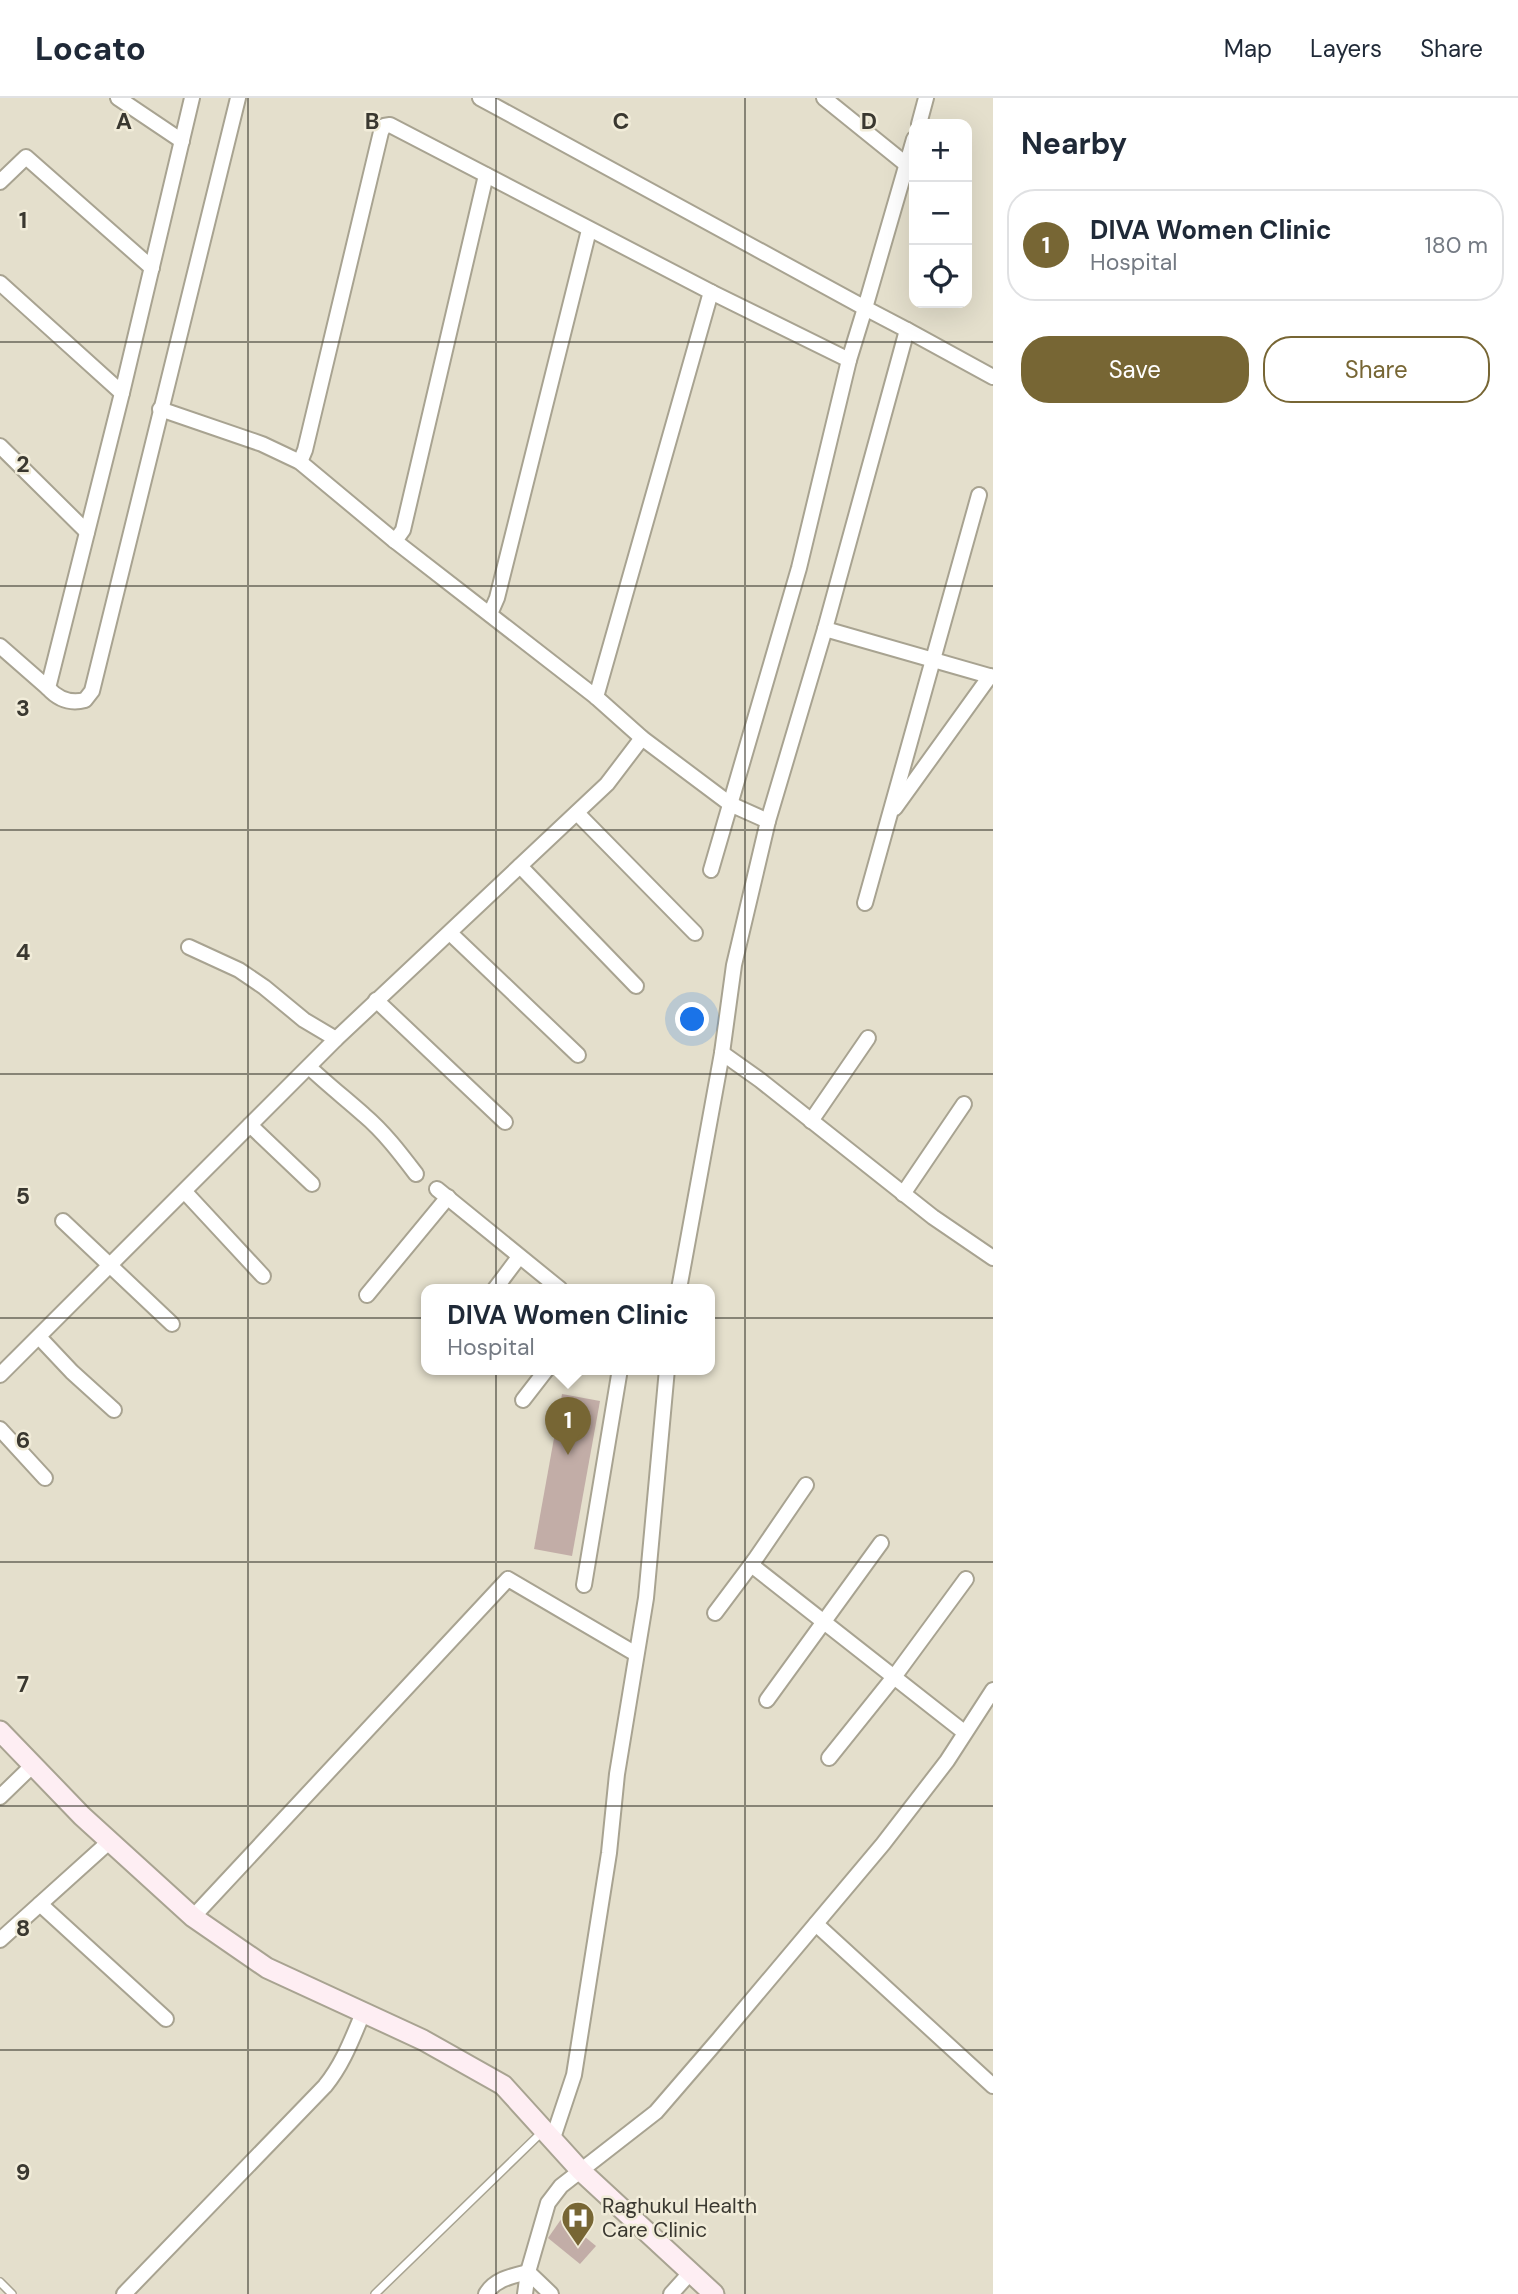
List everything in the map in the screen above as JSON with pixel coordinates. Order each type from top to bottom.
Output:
[{"type":"street","points":[[117,98],[182,141]]},
{"type":"street","points":[[48,688],[122,394],[192,98]]},
{"type":"street","points":[[0,646],[55,695],[68,702],[85,700],[92,691],[238,98]]},
{"type":"street","points":[[480,98],[993,377]]},
{"type":"street","points":[[920,119],[926,98]]},
{"type":"street","points":[[828,99],[907,165]]},
{"type":"street","points":[[300,462],[384,126],[390,125],[589,230],[849,360]]},
{"type":"street","points":[[0,182],[26,157],[152,268]]},
{"type":"street","points":[[711,870],[799,568],[849,360],[909,158]]},
{"type":"street","points":[[395,541],[403,530],[486,175]]},
{"type":"street","points":[[490,614],[498,597],[589,230]]},
{"type":"street","points":[[0,283],[122,394]]},
{"type":"street","points":[[596,697],[711,292]]},
{"type":"street","points":[[680,1284],[722,1053],[734,964],[768,821],[825,629],[907,330]]},
{"type":"street","points":[[160,409],[262,444],[300,462],[395,541],[596,697],[642,738],[730,804],[768,821]]},
{"type":"street","points":[[0,446],[87,532]]},
{"type":"street","points":[[865,903],[979,495]]},
{"type":"street","points":[[825,629],[992,676],[890,815]]},
{"type":"street","points":[[0,1375],[376,1000],[578,813],[607,784],[642,738]]},
{"type":"street","points":[[578,813],[695,933]]},
{"type":"street","points":[[520,866],[636,986]]},
{"type":"street","points":[[450,933],[578,1055]]},
{"type":"street","points":[[189,947],[239,970],[304,1020],[336,1039]]},
{"type":"street","points":[[376,1000],[505,1122]]},
{"type":"street","points":[[811,1121],[868,1038]]},
{"type":"street","points":[[722,1053],[903,1194],[992,1255]]},
{"type":"street","points":[[309,1067],[372,1122],[416,1174]]},
{"type":"street","points":[[903,1194],[964,1104]]},
{"type":"street","points":[[250,1125],[312,1184]]},
{"type":"street","points":[[185,1192],[263,1276]]},
{"type":"street","points":[[367,1295],[442,1193],[554,1284]]},
{"type":"street","points":[[63,1221],[172,1324]]},
{"type":"street","points":[[499,1284],[519,1257]]},
{"type":"street","points":[[39,1337],[114,1410]]},
{"type":"street","points":[[523,1400],[542,1375]]},
{"type":"street","points":[[584,1585],[619,1375]]},
{"type":"street","points":[[549,2134],[574,2075],[609,1853],[617,1774],[646,1598],[666,1375]]},
{"type":"street","points":[[0,1429],[45,1478]]},
{"type":"street","points":[[715,1613],[807,1485]]},
{"type":"street","points":[[767,1700],[881,1543]]},
{"type":"street","points":[[754,1561],[754,1567],[964,1732]]},
{"type":"street","points":[[194,1917],[508,1579],[636,1654]]},
{"type":"street","points":[[829,1758],[894,1677],[966,1579]]},
{"type":"street","points":[[525,2294],[528,2272],[548,2203],[561,2186],[656,2112],[883,1844],[947,1761],[993,1690]]},
{"type":"street","points":[[0,1731],[110,1841],[194,1917],[267,1968],[423,2040],[503,2085],[581,2171],[714,2294]]},
{"type":"street","points":[[0,1797],[33,1765]]},
{"type":"street","points":[[0,1940],[110,1841]]},
{"type":"street","points":[[40,1904],[166,2019]]},
{"type":"street","points":[[816,1924],[993,2086]]},
{"type":"street","points":[[124,2294],[325,2086],[348,2050],[363,2013]]},
{"type":"street","points":[[486,2294],[491,2287],[504,2279],[528,2272]]},
{"type":"street","points":[[528,2272],[551,2294]]},
{"type":"street","points":[[671,2294],[690,2273]]},
{"type":"lane","points":[[375,2294],[549,2134]]},
{"type":"lane","points":[[0,2282],[12,2294]]},
{"type":"building","points":[[562,1394],[600,1401],[572,1556],[534,1549]]},
{"type":"building","points":[[562,2218],[596,2246],[580,2264],[548,2238]]},
{"type":"place","name":"DIVA Women Clinic","points":[[568,1455]]},
{"type":"place","name":"Raghukul Health Care Clinic","points":[[578,2248]]}]
